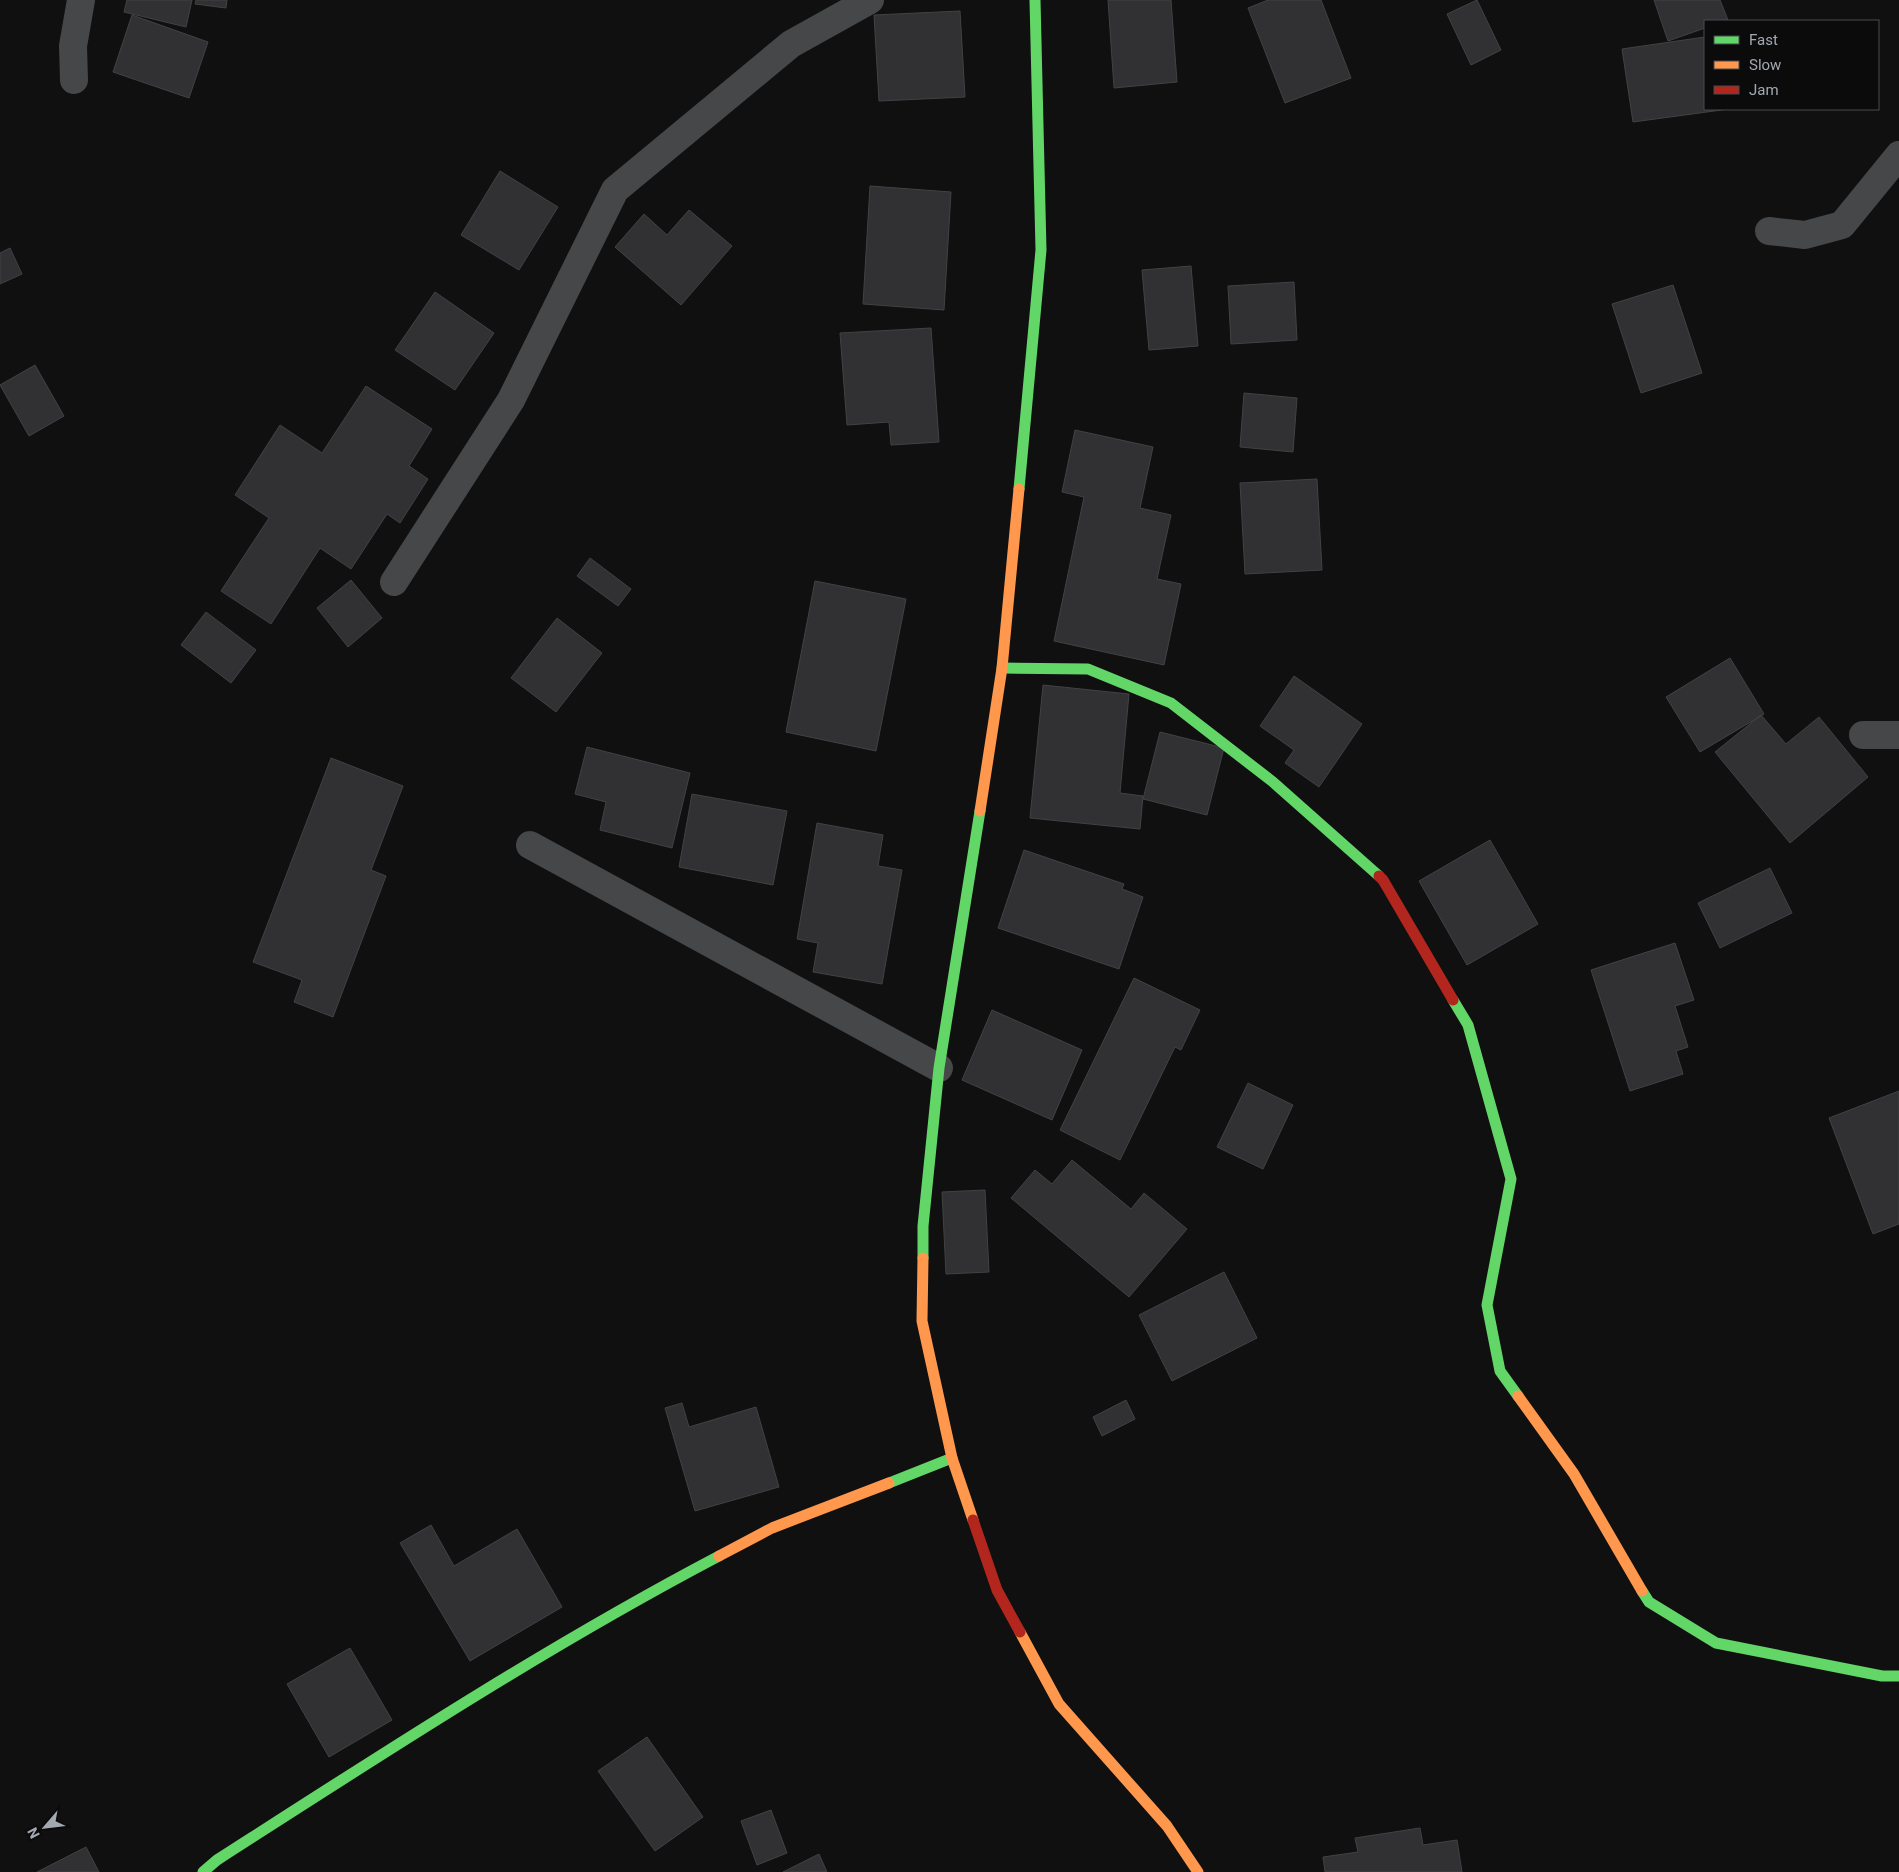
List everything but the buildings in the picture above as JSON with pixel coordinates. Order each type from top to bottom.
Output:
[{"type":"street","points":[[74,80],[73,46],[81,0]]},
{"type":"street","points":[[394,582],[511,400],[615,190],[791,44],[870,0]]},
{"type":"street","points":[[1036,0],[1041,250],[1002,668],[939,1068],[923,1226],[922,1321],[952,1458],[997,1590],[1059,1704],[1168,1826],[1198,1872]]},
{"type":"street","points":[[1769,231],[1805,235],[1842,225],[1899,154]]},
{"type":"street","points":[[1002,668],[1088,669],[1171,703],[1273,782],[1383,880],[1468,1024],[1512,1179],[1488,1305],[1500,1371],[1574,1474],[1649,1602],[1716,1643],[1882,1676],[1899,1676]]},
{"type":"street","points":[[1863,735],[1899,735]]},
{"type":"street","points":[[530,845],[939,1068]]},
{"type":"street","points":[[203,1872],[217,1860],[428,1724],[630,1603],[772,1528],[952,1458]]},
{"type":"traffic: fast","points":[[1019,489],[1041,250],[1035,0]]},
{"type":"traffic: fast","points":[[1002,668],[1088,669],[1171,703],[1273,782],[1379,876]]},
{"type":"traffic: fast","points":[[923,1258],[923,1226],[939,1068],[980,811]]},
{"type":"traffic: fast","points":[[1453,1000],[1468,1025],[1511,1179],[1487,1305],[1500,1371],[1518,1396]]},
{"type":"traffic: fast","points":[[889,1483],[952,1458]]},
{"type":"traffic: fast","points":[[203,1872],[217,1860],[465,1702],[591,1627],[719,1556]]},
{"type":"traffic: fast","points":[[1642,1591],[1649,1602],[1716,1643],[1882,1676],[1899,1676]]},
{"type":"traffic: slow","points":[[980,811],[1002,668],[1019,489]]},
{"type":"traffic: slow","points":[[923,1258],[922,1321],[952,1458],[973,1520]]},
{"type":"traffic: slow","points":[[1518,1396],[1574,1474],[1642,1591]]},
{"type":"traffic: slow","points":[[719,1556],[772,1528],[889,1483]]},
{"type":"traffic: slow","points":[[1020,1632],[1059,1704],[1167,1826],[1198,1872]]},
{"type":"traffic: jam","points":[[1379,876],[1453,1000]]},
{"type":"traffic: jam","points":[[973,1520],[997,1590],[1020,1632]]}]
